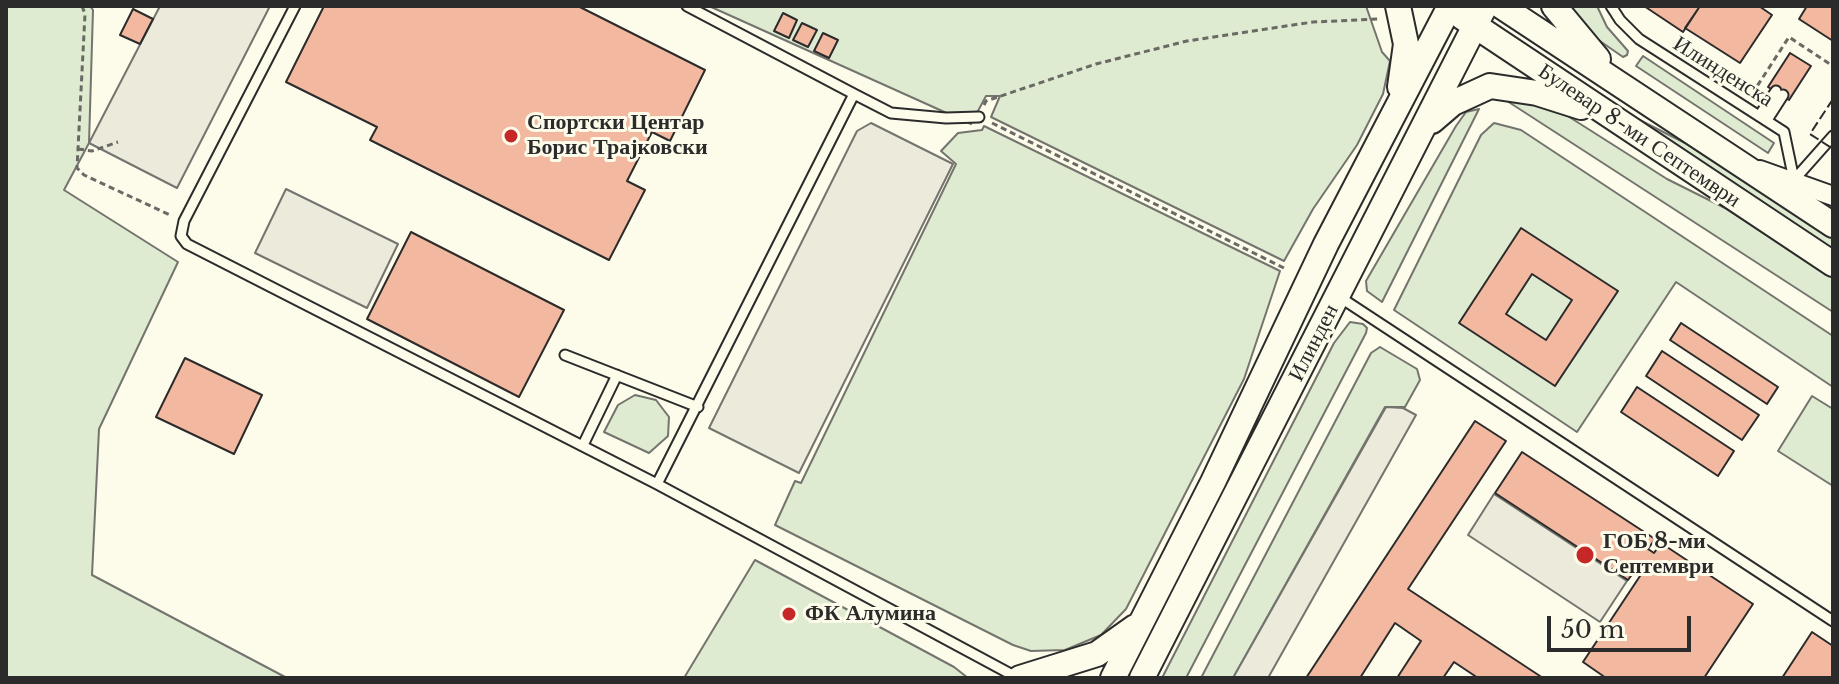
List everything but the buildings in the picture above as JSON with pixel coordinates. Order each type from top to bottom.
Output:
[{"type":"street","name":"Булевар 8-ми Септември","points":[[1501,6],[1833,225]]},
{"type":"street","points":[[1554,6],[1624,87]]},
{"type":"street","name":"Булевар 8-ми Септември","points":[[1448,7],[1479,16],[1605,114],[1833,264]]},
{"type":"street","name":"Илинден","points":[[1113,678],[1448,7]]},
{"type":"street","points":[[1390,120],[1405,57],[1405,33],[1393,12]]},
{"type":"street","name":"Илинден","points":[[1142,678],[1479,16]]},
{"type":"street","points":[[1419,135],[1453,103],[1490,86],[1537,93],[1605,114]]},
{"type":"street","name":"Булевар 8-ми Септември","points":[[1737,162],[1833,196]]},
{"type":"street","points":[[1019,678],[1104,651],[1129,633],[1147,613]]},
{"type":"lane","points":[[295,6],[184,221],[181,236],[191,247],[583,445],[1019,678]]},
{"type":"lane","points":[[687,6],[891,113],[946,118],[979,117]]},
{"type":"lane","name":"Илинденска","points":[[1611,6],[1639,39],[1784,132],[1794,180]]},
{"type":"lane","points":[[1763,118],[1779,93]]},
{"type":"lane","points":[[657,484],[854,94]]},
{"type":"lane","points":[[1794,180],[1833,136]]},
{"type":"lane","points":[[1338,296],[1833,621]]},
{"type":"lane","points":[[565,355],[698,407]]},
{"type":"lane","points":[[583,445],[617,375]]},
{"type":"path","points":[[82,6],[85,14],[77,168],[84,175],[184,221]]},
{"type":"path","points":[[1286,269],[979,117],[986,101],[1128,54],[1187,41],[1393,12]]},
{"type":"path","points":[[1744,106],[1789,37],[1833,66]]},
{"type":"path","points":[[78,149],[92,151],[118,142]]},
{"type":"green space","points":[[6,6],[90,6],[93,10],[89,143],[64,190],[178,262],[99,429],[92,575],[287,678],[6,678]]},
{"type":"green space","points":[[709,6],[1366,6],[1382,52],[1390,61],[1383,94],[1357,145],[1313,209],[1284,261],[991,117],[1000,96],[986,96],[971,124]]},
{"type":"green space","points":[[1566,6],[1597,6],[1607,27],[1628,51],[1627,55],[1623,57],[1597,39]]},
{"type":"green space","points":[[1643,56],[1774,143],[1768,153],[1636,66]]},
{"type":"green space","points":[[1511,97],[1563,113],[1667,179],[1725,208],[1833,278],[1833,312],[1504,99]]},
{"type":"green space","points":[[1479,109],[1382,302],[1367,291],[1366,281],[1456,126],[1466,112]]},
{"type":"green space","points":[[1622,111],[1685,143],[1833,239],[1833,250]]},
{"type":"green space","points":[[1494,123],[1521,130],[1833,336],[1833,387],[1676,282],[1577,432],[1394,310],[1481,135]]},
{"type":"green space","points":[[984,126],[1280,271],[1244,379],[1126,609],[1101,635],[1065,650],[1031,651],[1013,645],[775,525],[795,481],[801,483],[956,164],[941,151],[958,133],[982,130]]},
{"type":"green space","points":[[1350,322],[1363,324],[1367,328],[1366,333],[1186,678],[1162,678],[1334,343]]},
{"type":"green space","points":[[1380,347],[1417,369],[1420,380],[1405,407],[1385,407],[1233,678],[1201,678],[1371,353]]},
{"type":"green space","points":[[635,395],[656,400],[669,417],[668,436],[649,453],[604,432],[618,405]]},
{"type":"green space","points":[[1812,396],[1833,409],[1833,486],[1778,451]]},
{"type":"green space","name":"ФК Алумина","points":[[755,560],[954,667],[968,678],[684,678]]},
{"type":"shaded area","points":[[160,6],[270,6],[177,188],[89,143]]},
{"type":"shaded area","points":[[871,123],[953,164],[799,473],[709,428],[857,131]]},
{"type":"shaded area","points":[[286,189],[398,244],[367,308],[255,253]]},
{"type":"shaded area","points":[[1386,407],[1403,408],[1416,415],[1268,678],[1233,678]]},
{"type":"shaded area","points":[[1494,494],[1627,581],[1600,622],[1468,535]]},
{"type":"fence","points":[[1833,99],[1810,134],[1833,149]]},
{"type":"place","name":"Спортски Центар Борис Трајковски","points":[[511,136]]},
{"type":"place","name":"ГОБ 8-ми Септември","points":[[1585,555]]},
{"type":"place","name":"ФК Алумина","points":[[789,614]]}]
